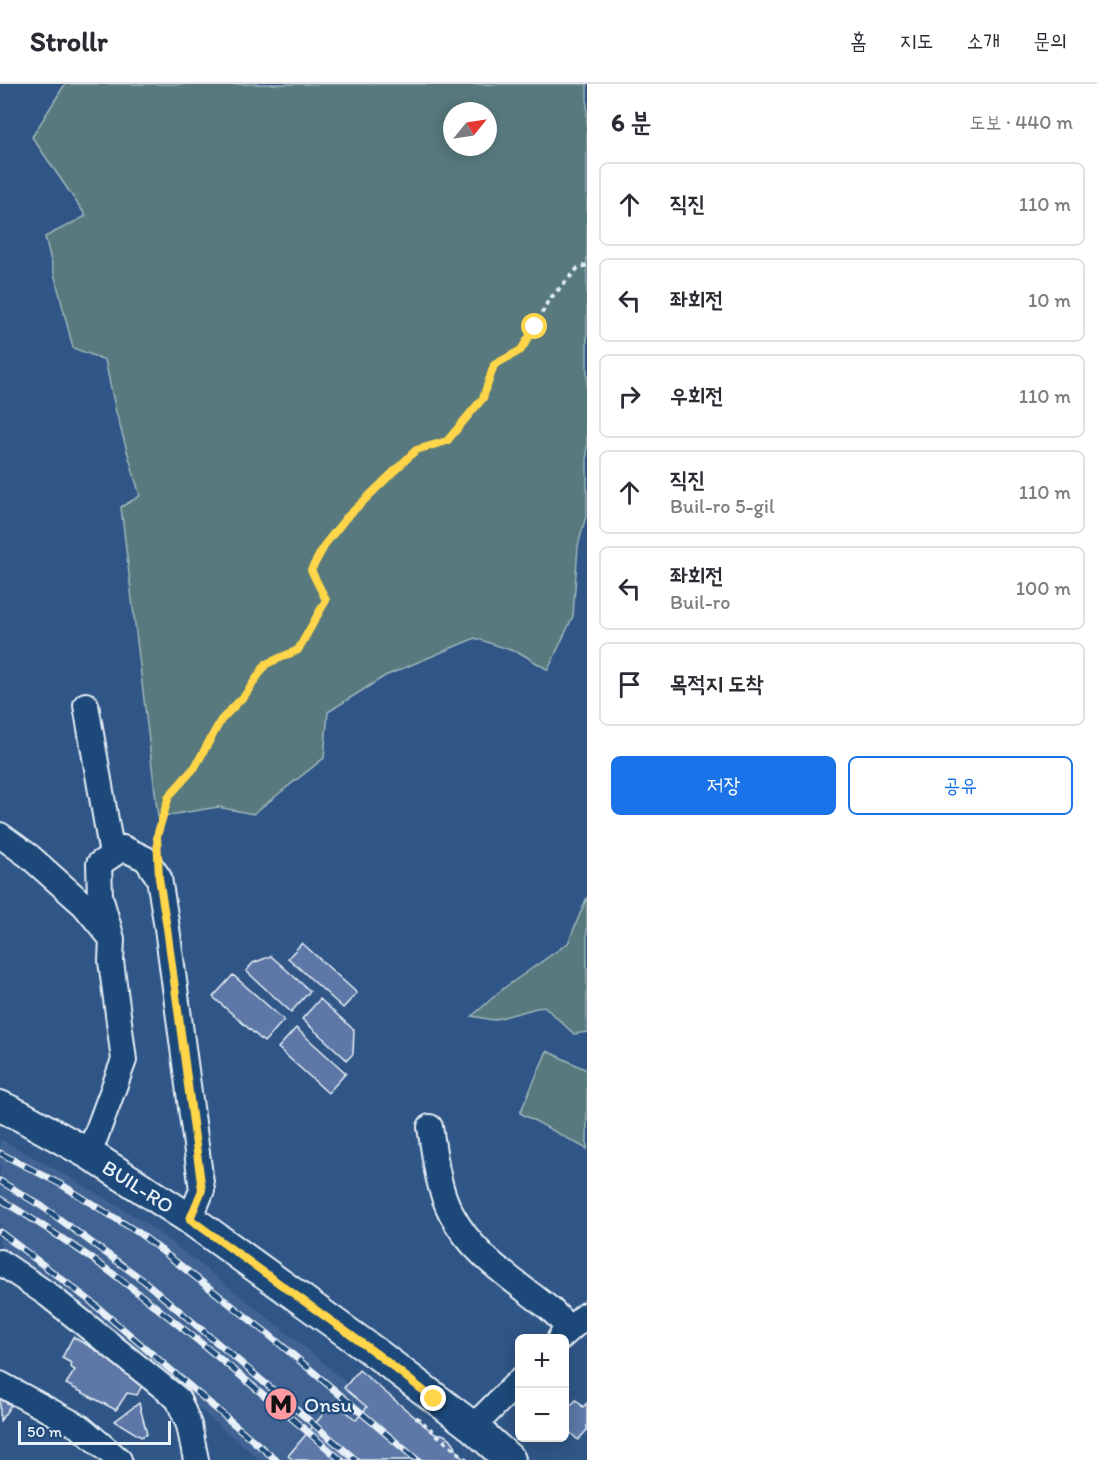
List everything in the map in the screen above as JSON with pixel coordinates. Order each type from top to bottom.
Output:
[{"type":"main road","name":"BUIL-RO","points":[[0,1106],[89,1154],[190,1219],[377,1354],[473,1427],[510,1460]]},
{"type":"street","points":[[86,705],[112,855]]},
{"type":"street","points":[[0,835],[29,856],[84,905],[112,939]]},
{"type":"street","points":[[89,1154],[124,1060],[111,961],[112,939],[100,896],[99,864],[123,848],[146,859],[159,878],[202,1190],[190,1219]]},
{"type":"street","points":[[430,1127],[440,1184],[451,1213],[466,1237],[487,1260],[572,1327]]},
{"type":"street","points":[[0,1262],[47,1294],[178,1399],[189,1425],[196,1460]]},
{"type":"street","points":[[0,1384],[80,1427],[119,1460]]},
{"type":"street","points":[[473,1427],[515,1384]]},
{"type":"street","points":[[0,1393],[63,1427],[80,1427]]},
{"type":"path","points":[[159,878],[157,836],[169,796],[195,767],[221,720],[245,695],[266,664],[298,650],[326,600],[311,570],[326,543],[346,518],[416,450],[447,441],[483,398],[494,365],[521,350],[549,300],[578,268],[587,266]]},
{"type":"shaded area","points":[[0,1139],[144,1222],[318,1358],[433,1460],[260,1460],[28,1266],[0,1248]]},
{"type":"green space","points":[[65,84],[587,84],[587,512],[578,546],[573,616],[548,670],[522,654],[475,638],[385,676],[328,712],[324,758],[253,814],[218,807],[158,817],[121,507],[140,496],[116,412],[105,360],[73,348],[45,237],[86,216],[32,137]]},
{"type":"green space","points":[[587,897],[587,1032],[574,1034],[544,1006],[493,1020],[472,1016],[504,988],[568,943]]},
{"type":"green space","points":[[547,1051],[587,1070],[587,1149],[520,1113]]},
{"type":"building","points":[[302,943],[357,993],[343,1008],[288,958]]},
{"type":"building","points":[[271,956],[310,991],[291,1012],[246,971],[253,963]]},
{"type":"building","points":[[233,975],[284,1020],[264,1042],[213,997]]},
{"type":"building","points":[[320,999],[354,1030],[353,1054],[347,1060],[302,1019]]},
{"type":"building","points":[[296,1028],[346,1073],[328,1093],[278,1048]]},
{"type":"building","points":[[73,1337],[146,1378],[137,1395],[127,1393],[116,1410],[66,1384],[75,1370],[70,1367],[71,1363],[62,1358]]},
{"type":"building","points":[[359,1370],[435,1434],[442,1434],[450,1438],[457,1453],[465,1460],[293,1460],[288,1456],[334,1401],[356,1420],[367,1407],[344,1388]]},
{"type":"building","points":[[0,1399],[11,1405],[0,1421]]},
{"type":"building","points":[[576,1400],[583,1407],[587,1403],[587,1430],[578,1440],[569,1432],[569,1407]]},
{"type":"building","points":[[139,1403],[147,1434],[141,1437],[115,1421]]},
{"type":"railway","points":[[0,1153],[62,1185],[139,1233],[267,1333],[417,1460]]},
{"type":"railway","points":[[0,1181],[43,1207],[144,1281],[356,1460]]},
{"type":"railway","points":[[0,1199],[66,1241],[129,1286],[341,1460]]},
{"type":"railway","points":[[0,1232],[89,1300],[276,1460]]},
{"type":"place","name":"Onsu","points":[[281,1404]]},
{"type":"route","points":[[434,1399],[377,1354],[190,1219],[202,1190],[159,878],[157,836],[169,796],[195,767],[221,720],[245,695],[266,664],[298,650],[326,600],[311,570],[326,543],[346,518],[416,450],[447,441],[483,398],[494,365],[521,350],[535,327]]}]
